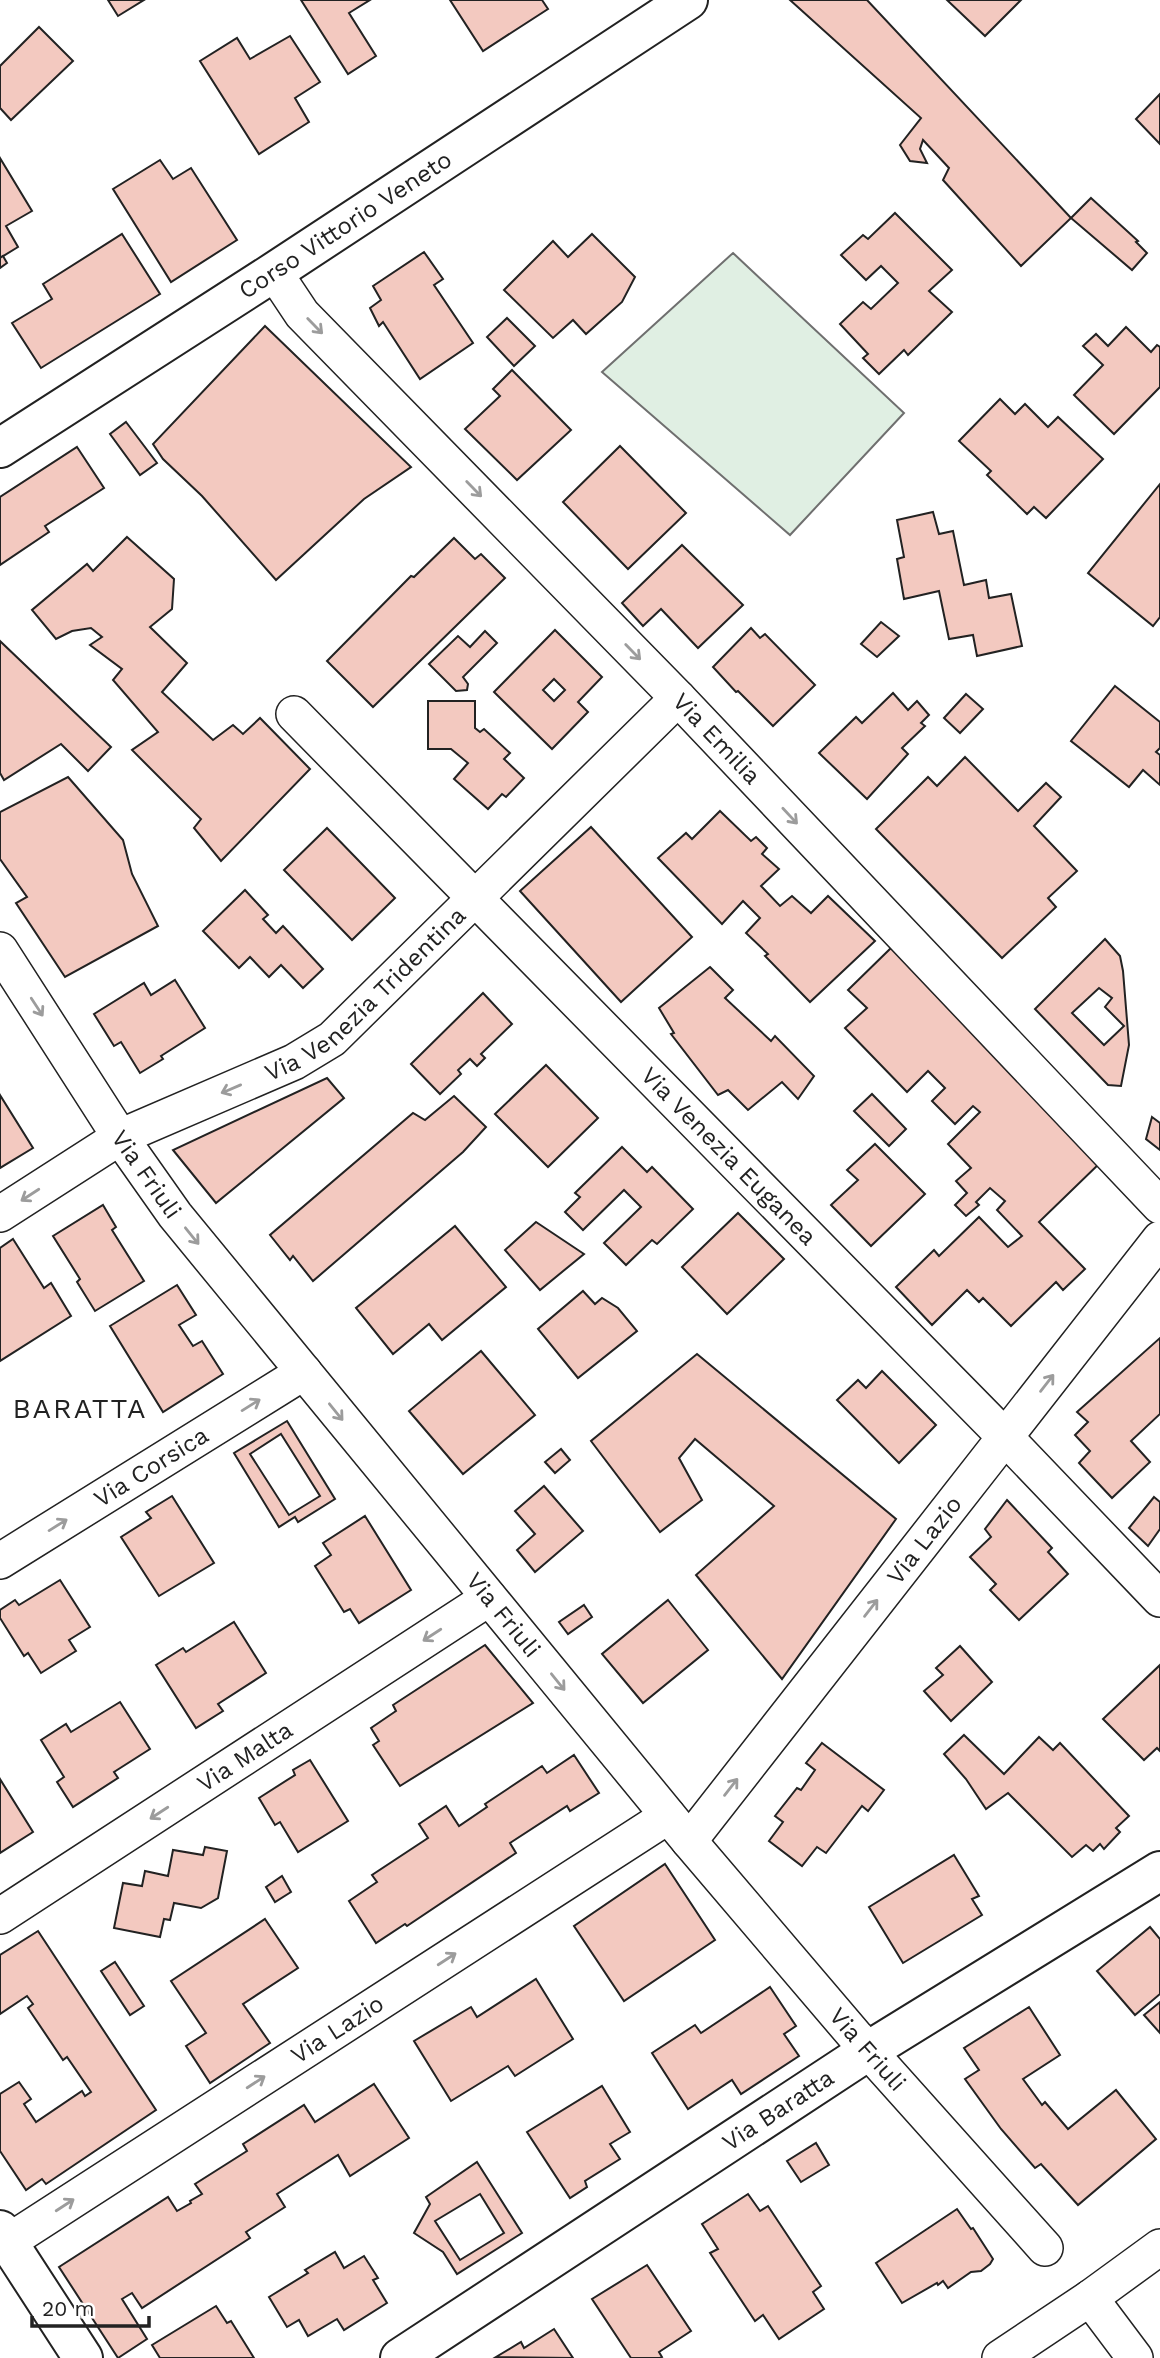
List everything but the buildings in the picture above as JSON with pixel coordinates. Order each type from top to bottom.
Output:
[{"type":"street","name":"Corso Vittorio Veneto","points":[[0,448],[688,0]]},
{"type":"street","name":"Via Emilia","points":[[274,272],[302,314],[678,698],[1160,1206]]},
{"type":"street","name":"Via Venezia Tridentina","points":[[0,1214],[120,1137],[294,1062],[332,1039],[678,698]]},
{"type":"street","name":"Via Venezia Euganea","points":[[294,714],[1005,1437],[1160,1599]]},
{"type":"street","name":"Via Friuli","points":[[0,950],[120,1137],[175,1215],[679,1829],[868,2051],[1045,2249]]},
{"type":"street","name":"Via Lazio","points":[[4,2236],[679,1829],[1005,1437],[1160,1239]]},
{"type":"street","name":"Via Corsica","points":[[0,1561],[303,1372]]},
{"type":"street","name":"Via Malta","points":[[0,1916],[489,1598]]},
{"type":"street","name":"Via Baratta","points":[[400,2358],[868,2051],[1160,1871]]},
{"type":"street","points":[[4,2236],[83,2358]]},
{"type":"street","points":[[1000,2358],[1160,2247]]},
{"type":"street","points":[[1090,2298],[1135,2358]]},
{"type":"green space","points":[[733,253],[904,413],[790,535],[602,372]]},
{"type":"district","name":"BARATTA","points":[[80,1408]]}]
